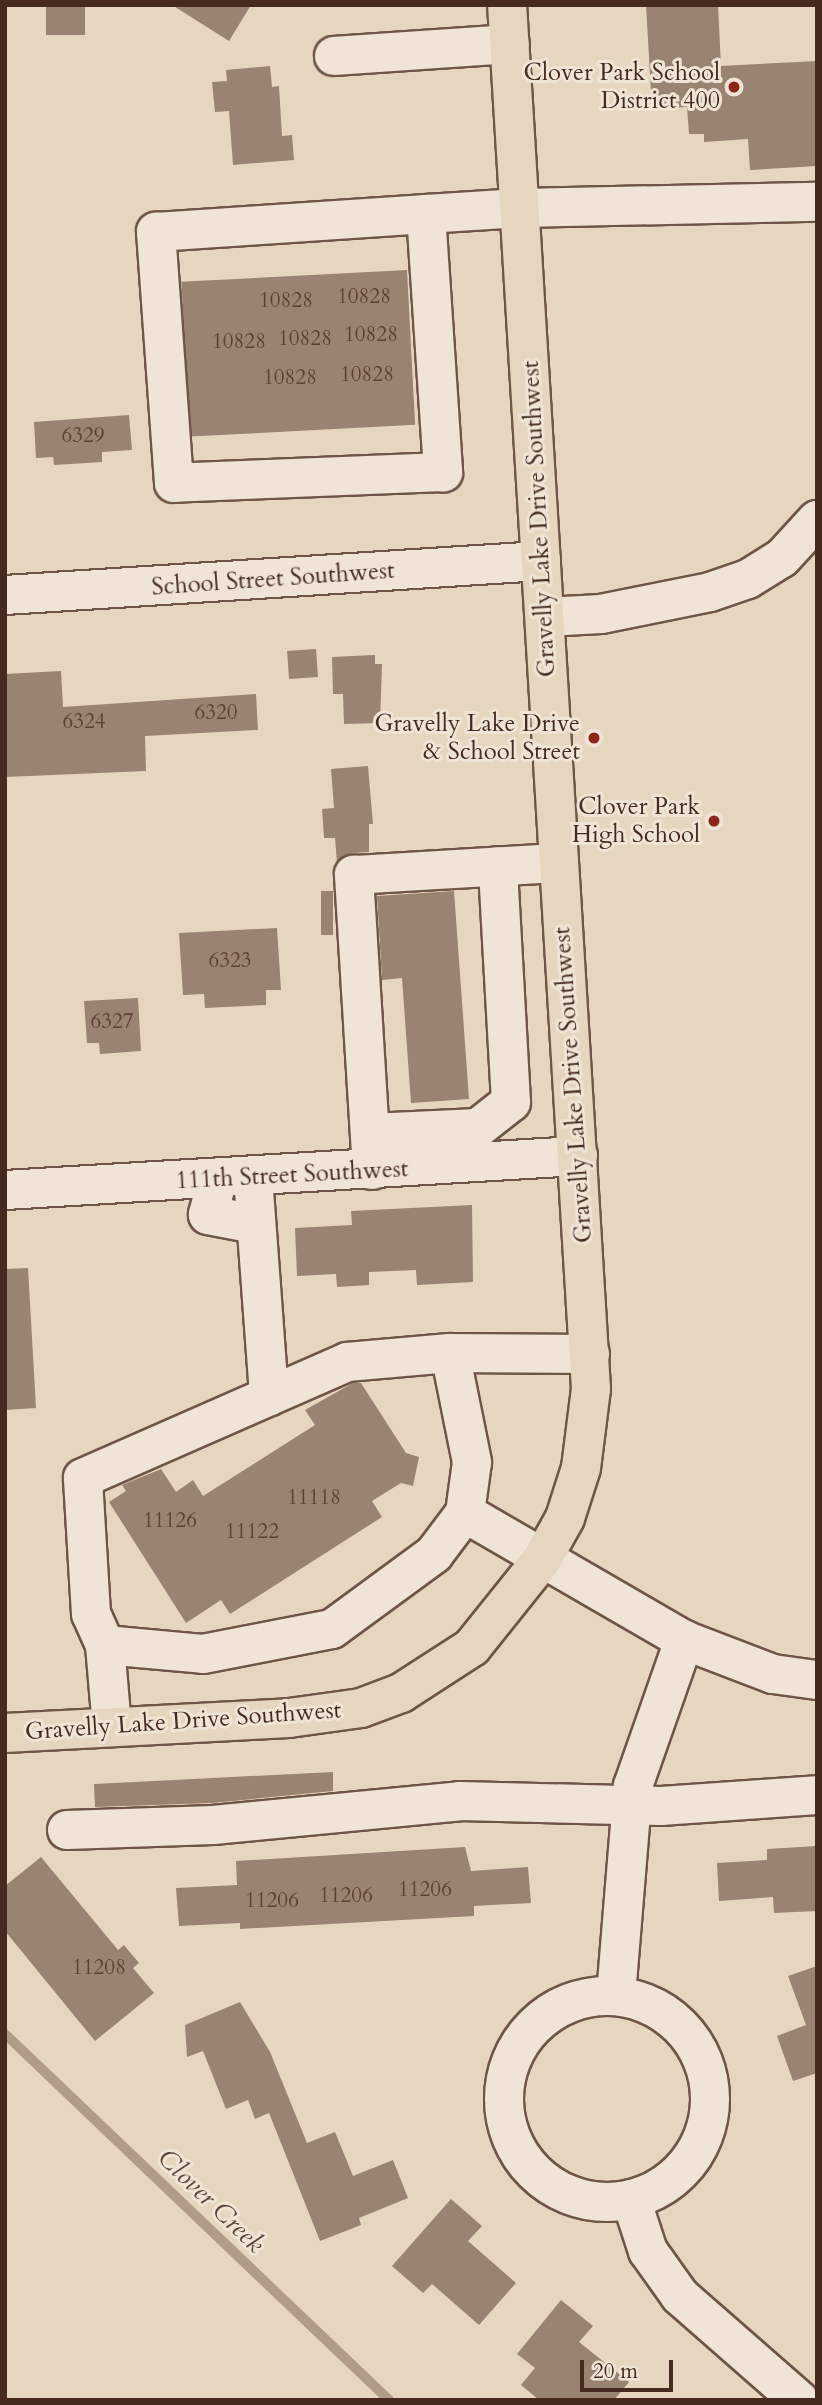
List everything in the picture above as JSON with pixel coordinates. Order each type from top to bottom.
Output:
[{"type":"main road","name":"Gravelly Lake Drive Southwest","points":[[5,1733],[289,1718],[361,1708],[401,1693],[472,1647],[541,1561],[565,1518],[581,1468],[590,1429],[590,1354],[507,5]]},
{"type":"street","points":[[334,56],[510,44]]},
{"type":"street","points":[[426,214],[443,472],[174,483],[156,232],[426,214],[520,208],[817,202]]},
{"type":"street","points":[[545,617],[601,614],[710,592],[748,579],[782,558],[817,520]]},
{"type":"street","name":"School Street Southwest","points":[[5,596],[541,561]]},
{"type":"street","points":[[372,1170],[354,875],[559,863]]},
{"type":"street","points":[[370,1133],[468,1147],[512,1102],[498,866]]},
{"type":"street","name":"111th Street Southwest","points":[[5,1190],[372,1170],[468,1147],[578,1156]]},
{"type":"street","points":[[236,1178],[255,1224],[269,1396]]},
{"type":"street","points":[[105,1645],[203,1654],[332,1629],[434,1553],[465,1513],[472,1462],[450,1353]]},
{"type":"street","points":[[112,1727],[105,1645],[90,1614],[83,1478],[347,1362],[450,1353],[590,1354]]},
{"type":"street","points":[[465,1513],[541,1561],[684,1640],[740,1664],[817,1680]]},
{"type":"street","points":[[616,1995],[630,1804],[642,1753],[684,1640]]},
{"type":"street","points":[[67,1830],[213,1825],[460,1801],[661,1806],[817,1795]]},
{"type":"street","points":[[616,1995],[650,2003],[678,2022],[699,2049],[710,2082],[710,2116],[699,2149],[677,2176],[648,2195],[631,2199],[615,2203],[580,2199],[549,2185],[524,2162],[508,2132],[503,2098],[508,2064],[525,2034],[550,2011],[582,1997],[616,1995]]},
{"type":"street","points":[[631,2199],[644,2244],[680,2296],[799,2400]]},
{"type":"building","points":[[46,5],[85,5],[85,35],[46,35]]},
{"type":"building","points":[[172,5],[251,5],[229,41]]},
{"type":"building","name":"Clover Park School District 400","points":[[646,5],[718,5],[721,66],[817,61],[817,166],[750,170],[748,139],[704,142],[704,134],[689,134],[687,107],[652,109]]},
{"type":"building","points":[[270,66],[272,87],[279,86],[282,136],[292,135],[294,160],[233,165],[229,111],[215,112],[212,82],[227,81],[226,70]]},
{"type":"building","points":[[407,270],[415,425],[189,437],[181,282]]},
{"type":"building","points":[[129,415],[132,450],[102,452],[102,462],[54,465],[53,457],[36,458],[34,422]]},
{"type":"building","points":[[316,649],[318,677],[289,679],[287,651]]},
{"type":"building","points":[[375,655],[375,664],[382,664],[380,723],[344,724],[343,694],[333,694],[332,657]]},
{"type":"building","points":[[61,671],[63,707],[256,694],[258,730],[145,736],[146,771],[5,777],[5,674]]},
{"type":"building","points":[[368,766],[373,824],[369,824],[369,852],[352,853],[337,863],[335,838],[324,838],[322,809],[334,808],[331,769]]},
{"type":"building","points":[[321,891],[333,891],[333,935],[321,935]]},
{"type":"building","points":[[454,891],[469,1099],[411,1103],[402,978],[382,980],[377,896]]},
{"type":"building","points":[[277,928],[281,990],[266,990],[266,1005],[205,1008],[204,994],[183,995],[179,933]]},
{"type":"building","points":[[138,998],[141,1051],[100,1054],[99,1043],[87,1043],[84,1001]]},
{"type":"building","points":[[472,1205],[473,1282],[417,1285],[416,1270],[369,1272],[369,1285],[337,1287],[336,1274],[297,1276],[295,1228],[352,1225],[351,1211]]},
{"type":"building","points":[[28,1268],[36,1408],[5,1410],[5,1269]]},
{"type":"building","points":[[353,1383],[361,1383],[406,1453],[419,1457],[413,1486],[401,1483],[372,1501],[382,1517],[230,1614],[221,1600],[186,1623],[109,1502],[126,1491],[122,1485],[161,1469],[176,1492],[193,1480],[203,1496],[315,1425],[305,1410]]},
{"type":"building","points":[[333,1772],[333,1791],[212,1803],[95,1807],[94,1784]]},
{"type":"building","points":[[817,1846],[817,1911],[774,1913],[773,1897],[719,1901],[717,1863],[767,1860],[767,1849]]},
{"type":"building","points":[[465,1847],[471,1871],[528,1867],[531,1903],[474,1906],[474,1916],[240,1929],[240,1923],[179,1926],[176,1888],[237,1885],[236,1861]]},
{"type":"building","points":[[41,1857],[118,1950],[124,1945],[139,1963],[133,1968],[154,1993],[95,2041],[5,1931],[5,1886]]},
{"type":"building","points":[[817,1966],[817,2073],[793,2081],[777,2036],[806,2025],[788,1976]]},
{"type":"building","points":[[240,2002],[270,2052],[307,2143],[335,2132],[353,2176],[393,2160],[408,2198],[359,2218],[361,2225],[320,2241],[269,2113],[255,2119],[248,2100],[226,2109],[203,2051],[187,2057],[185,2025]]},
{"type":"building","points":[[451,2199],[482,2226],[468,2241],[516,2283],[479,2325],[432,2284],[423,2293],[392,2266]]},
{"type":"building","points":[[561,2300],[593,2326],[579,2342],[629,2382],[614,2400],[539,2400],[521,2385],[535,2368],[517,2354]]},
{"type":"waterway","name":"Clover Creek","points":[[5,2034],[389,2400]]},
{"type":"place","name":"Clover Park School District 400","points":[[734,87]]},
{"type":"place","name":"Gravelly Lake Drive & School Street","points":[[594,738]]},
{"type":"place","name":"Clover Park High School","points":[[714,821]]}]
